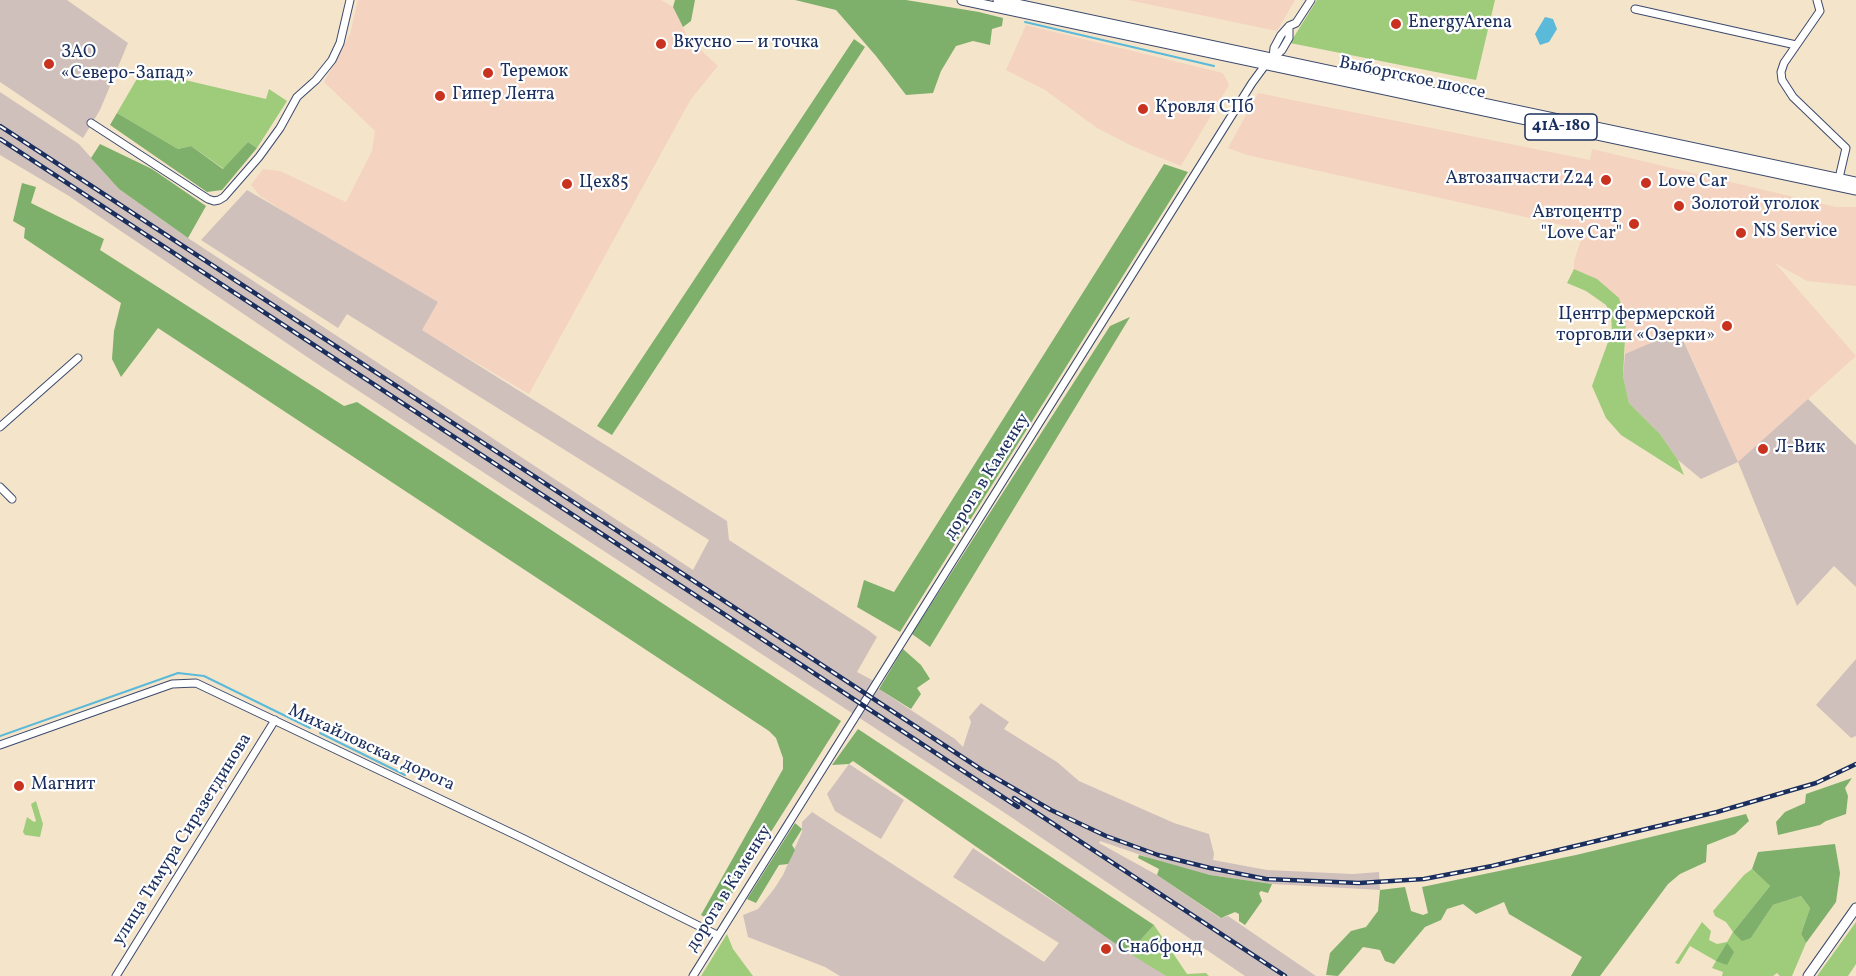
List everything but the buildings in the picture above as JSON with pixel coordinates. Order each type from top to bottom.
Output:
[{"type":"main road","name":"Выборгское шоссе","points":[[962,0],[1856,182]]},
{"type":"main road","name":"Выборгское шоссе","points":[[998,0],[1856,190]]},
{"type":"main road","points":[[1808,976],[1856,908]]},
{"type":"street","points":[[91,123],[208,199],[219,200],[260,157],[280,128],[297,96],[316,80],[332,60],[340,43],[350,0]]},
{"type":"street","name":"дорога в Каменку","points":[[693,976],[1252,83],[1269,61],[1282,50],[1288,38],[1289,26],[1296,23],[1311,0]]},
{"type":"street","points":[[1817,0],[1820,11],[1784,63],[1781,72],[1782,80],[1793,98],[1846,148],[1839,178]]},
{"type":"street","points":[[1635,9],[1796,45]]},
{"type":"street","points":[[0,427],[78,358]]},
{"type":"street","points":[[0,487],[12,499]]},
{"type":"street","name":"Михайловская дорога","points":[[0,745],[172,684],[196,683],[524,839],[717,935]]},
{"type":"street","name":"улица Тимура Сиразетдинова","points":[[116,976],[275,720]]},
{"type":"shaded area","points":[[0,0],[67,0],[128,43],[100,110],[83,138],[0,82]]},
{"type":"shaded area","points":[[358,0],[661,0],[673,7],[688,38],[718,66],[691,99],[529,394],[421,330],[438,302],[311,229],[260,196],[251,185],[263,169],[280,171],[346,202],[372,151],[375,131],[324,82],[350,34]]},
{"type":"shaded area","points":[[1128,0],[1295,0],[1277,31]]},
{"type":"shaded area","name":"Кровля СПб","points":[[1026,25],[1223,73],[1229,85],[1181,166],[1132,146],[1097,128],[1045,90],[1006,70]]},
{"type":"shaded area","points":[[0,92],[79,144],[119,189],[188,238],[693,570],[709,540],[347,314],[338,328],[201,240],[247,190],[438,302],[422,330],[727,521],[729,540],[877,637],[857,672],[874,681],[879,689],[955,739],[963,747],[971,722],[969,717],[981,703],[1009,722],[1004,729],[1057,762],[1079,781],[1174,823],[1209,834],[1214,854],[1213,860],[1267,870],[1353,874],[1379,872],[1380,890],[1272,884],[1210,875],[1167,864],[1100,841],[1099,843],[1157,875],[1220,918],[1228,916],[1316,976],[1245,976],[1008,815],[319,365],[69,196],[0,155]]},
{"type":"shaded area","points":[[1258,93],[1590,160],[1592,149],[1836,207],[1856,207],[1856,286],[1807,281],[1775,263],[1856,356],[1738,462],[1680,332],[1625,354],[1626,320],[1597,279],[1574,269],[1574,261],[1584,230],[1247,155],[1228,148]]},
{"type":"shaded area","points":[[1679,331],[1738,462],[1701,479],[1678,460],[1660,434],[1629,403],[1623,376],[1625,354]]},
{"type":"shaded area","points":[[1808,399],[1856,445],[1856,587],[1834,566],[1797,606],[1738,462]]},
{"type":"shaded area","points":[[1856,659],[1856,736],[1851,738],[1816,705]]},
{"type":"shaded area","points":[[849,764],[904,800],[881,839],[835,811],[827,794]]},
{"type":"shaded area","points":[[812,812],[1044,962],[1059,943],[953,877],[973,848],[1166,976],[840,976],[825,967],[748,937],[743,915],[758,909],[774,889],[783,875],[802,832],[802,822]]},
{"type":"green space","points":[[675,0],[695,0],[691,21],[683,27],[673,7]]},
{"type":"green space","points":[[795,0],[906,0],[1003,18],[1002,26],[992,29],[990,45],[973,41],[956,46],[941,71],[933,93],[906,95],[836,10]]},
{"type":"green space","name":"EnergyArena","points":[[1317,0],[1495,0],[1476,80],[1290,43]]},
{"type":"green space","points":[[854,39],[865,47],[612,435],[597,426]]},
{"type":"green space","points":[[142,70],[266,99],[269,89],[287,101],[257,148],[248,142],[224,169],[191,146],[178,149],[117,113]]},
{"type":"green space","points":[[117,113],[178,149],[191,146],[223,169],[248,142],[257,148],[222,190],[207,192],[110,125]]},
{"type":"green space","points":[[100,144],[152,169],[206,206],[188,238],[119,189],[91,158]]},
{"type":"green space","points":[[1164,164],[1188,172],[900,632],[857,607],[864,580],[894,592]]},
{"type":"green space","points":[[22,183],[36,187],[31,203],[104,239],[100,250],[344,406],[357,402],[841,721],[714,922],[701,915],[783,769],[783,758],[776,738],[769,731],[158,328],[121,377],[112,359],[114,331],[121,303],[24,238],[25,228],[13,221]]},
{"type":"green space","points":[[1574,269],[1597,279],[1619,298],[1626,320],[1623,376],[1629,403],[1660,434],[1678,460],[1684,475],[1621,435],[1606,418],[1592,386],[1612,331],[1611,315],[1606,305],[1586,291],[1567,283]]},
{"type":"green space","points":[[1130,317],[930,647],[912,634],[1110,326]]},
{"type":"green space","points":[[903,649],[921,665],[930,679],[917,688],[921,694],[911,709],[879,689]]},
{"type":"green space","points":[[858,729],[1154,925],[1129,953],[853,761],[849,764],[832,765]]},
{"type":"green space","points":[[1852,778],[1845,788],[1848,796],[1846,814],[1820,825],[1778,835],[1776,822],[1785,812],[1805,803],[1806,794]]},
{"type":"green space","points":[[36,801],[43,824],[40,837],[25,835],[23,832],[27,817],[36,821],[31,804]]},
{"type":"green space","points":[[1746,814],[1749,821],[1735,834],[1707,845],[1706,862],[1680,874],[1668,884],[1600,976],[1571,976],[1582,957],[1509,914],[1504,902],[1476,914],[1463,904],[1447,909],[1441,920],[1425,927],[1394,964],[1385,961],[1380,950],[1363,947],[1338,976],[1326,975],[1330,953],[1351,931],[1366,927],[1378,911],[1380,890],[1405,887],[1411,911],[1423,915],[1428,913],[1422,887],[1576,855]]},
{"type":"green space","points":[[795,823],[802,829],[792,845],[795,850],[788,864],[779,865],[756,903],[747,899]]},
{"type":"green space","points":[[1835,844],[1840,873],[1836,902],[1806,943],[1801,934],[1810,908],[1801,896],[1773,905],[1751,938],[1742,941],[1733,932],[1770,886],[1752,869],[1758,852]]},
{"type":"green space","points":[[1139,855],[1210,875],[1272,884],[1268,893],[1261,891],[1259,893],[1262,901],[1245,925],[1239,921],[1239,914],[1235,912],[1221,918],[1157,875],[1159,869],[1138,858]]},
{"type":"green space","points":[[1752,869],[1770,886],[1733,932],[1726,922],[1715,916],[1713,911]]},
{"type":"green space","points":[[1801,896],[1810,908],[1801,934],[1806,943],[1792,976],[1780,976],[1777,973],[1773,976],[1722,976],[1723,972],[1712,968],[1716,961],[1690,946],[1679,964],[1675,963],[1702,922],[1711,931],[1709,940],[1717,944],[1727,942],[1733,932],[1751,938],[1773,905]]},
{"type":"green space","points":[[1856,922],[1856,964],[1848,976],[1817,976]]},
{"type":"green space","points":[[1154,925],[1187,974],[1206,973],[1209,976],[1166,976],[1129,953]]},
{"type":"green space","points":[[727,934],[733,949],[753,976],[701,976]]},
{"type":"green space","points":[[1727,943],[1734,952],[1727,965],[1716,961]]},
{"type":"water","points":[[1545,17],[1553,19],[1557,29],[1549,42],[1540,45],[1535,34]]},
{"type":"waterway","points":[[1025,22],[1214,66]]},
{"type":"waterway","points":[[0,736],[178,673],[204,676],[310,728]]},
{"type":"waterway","points":[[320,733],[405,775]]},
{"type":"railway","points":[[0,126],[982,770],[1051,810],[1106,836],[1158,855],[1266,879],[1359,883],[1424,879],[1492,866],[1717,812],[1816,783],[1856,764]]},
{"type":"railway","points":[[0,139],[1018,807]]},
{"type":"railway","points":[[1014,798],[1285,976]]},
{"type":"place","name":"EnergyArena","points":[[1396,24]]},
{"type":"place","name":"Вкусно — и точка","points":[[661,44]]},
{"type":"place","name":"ЗАО «Северо-Запад»","points":[[49,64]]},
{"type":"place","name":"Теремок","points":[[488,73]]},
{"type":"place","name":"Гипер Лента","points":[[440,96]]},
{"type":"place","name":"Кровля СПб","points":[[1143,109]]},
{"type":"place","name":"Автозапчасти Z24","points":[[1606,180]]},
{"type":"place","name":"Love Car","points":[[1646,183]]},
{"type":"place","name":"Цех85","points":[[567,184]]},
{"type":"place","name":"Золотой уголок","points":[[1679,206]]},
{"type":"place","name":"Автоцентр \"Love Car\"","points":[[1634,224]]},
{"type":"place","name":"NS Service","points":[[1741,233]]},
{"type":"place","name":"Центр фермерской торговли «Озерки»","points":[[1727,326]]},
{"type":"place","name":"Л-Вик","points":[[1763,449]]},
{"type":"place","name":"Магнит","points":[[19,786]]},
{"type":"place","name":"Снабфонд","points":[[1106,949]]}]
